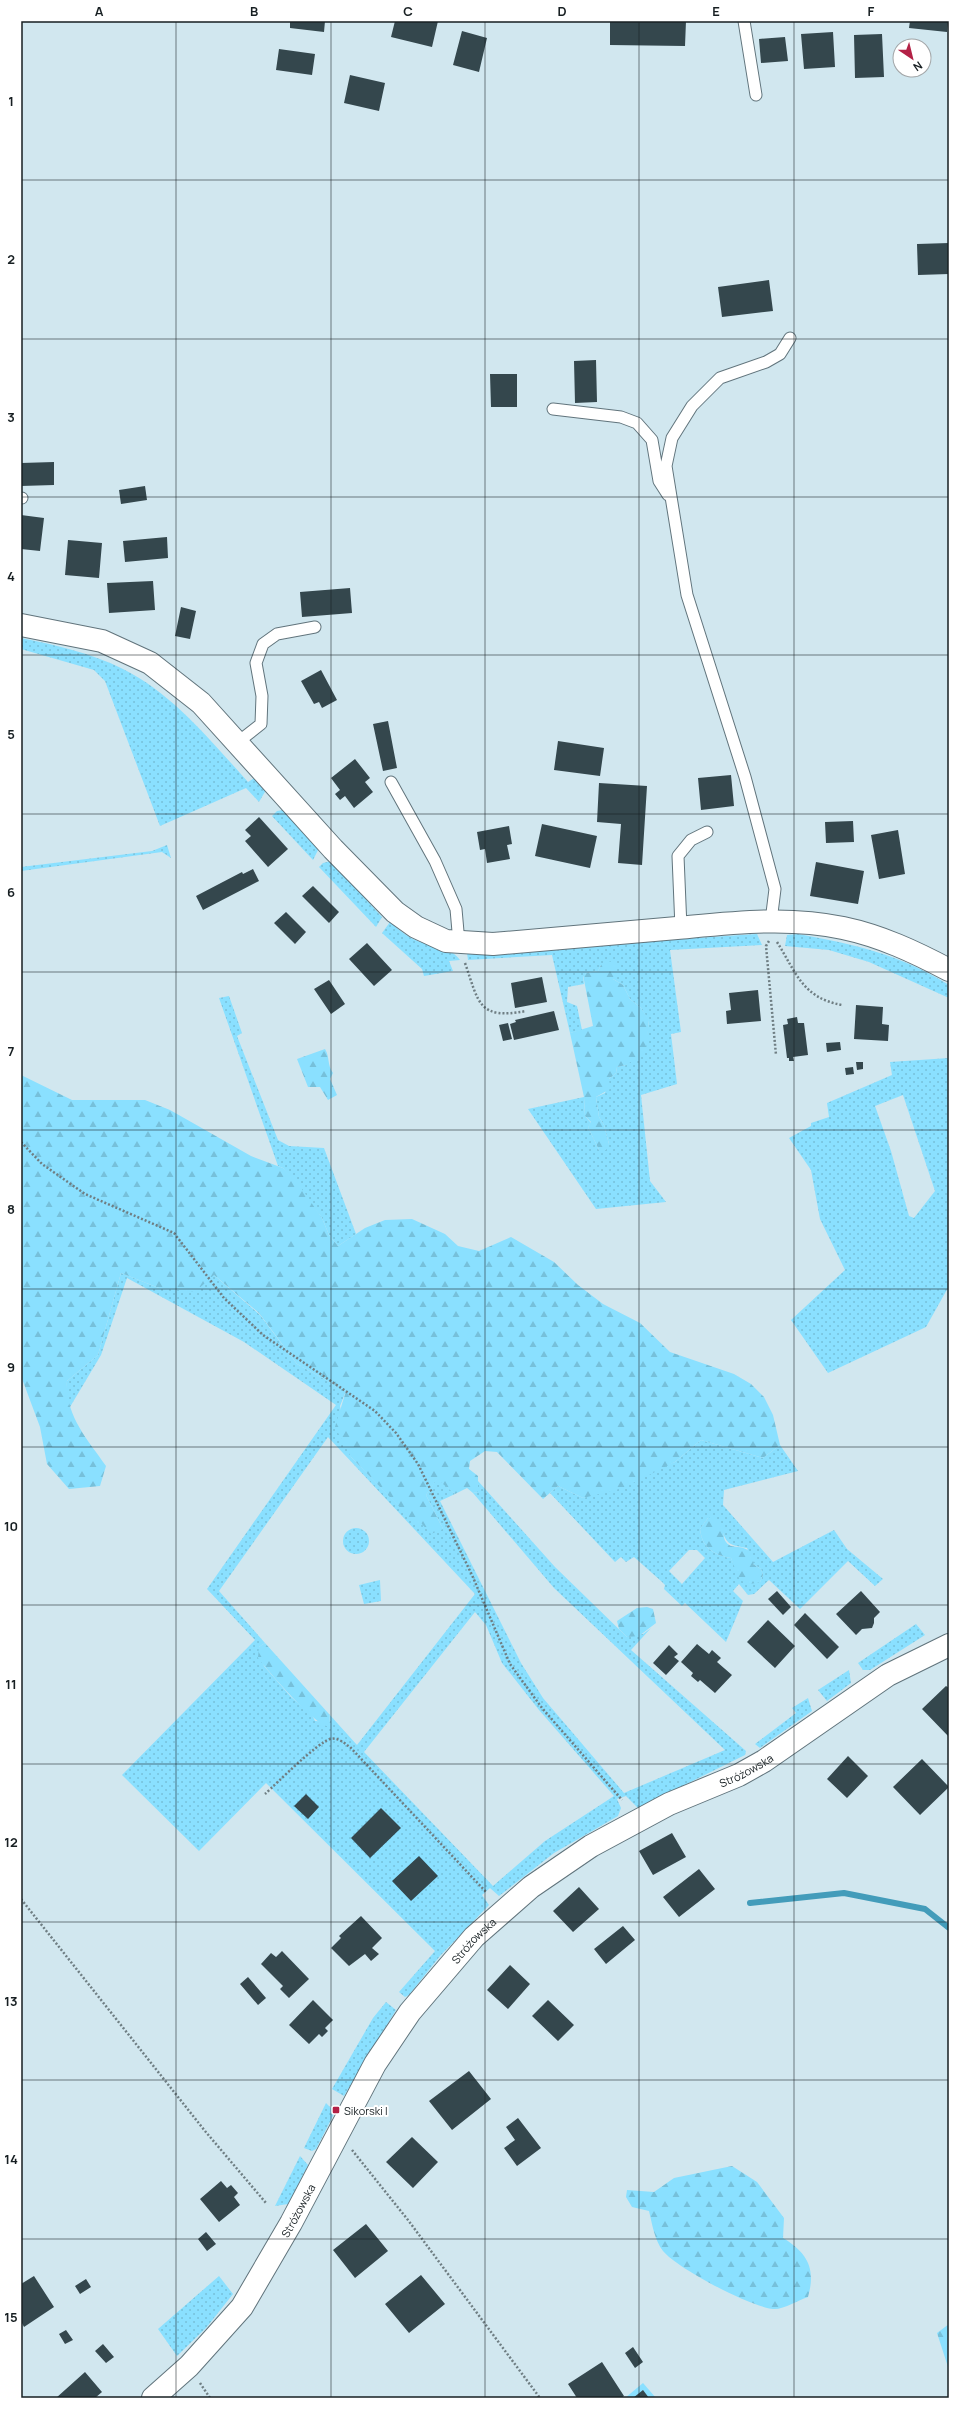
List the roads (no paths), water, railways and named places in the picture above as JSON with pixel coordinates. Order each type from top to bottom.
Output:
[{"type":"street","points":[[21,625],[102,641],[150,663],[202,703],[333,849],[395,912],[432,936],[459,943],[493,944],[770,921],[842,927],[876,936],[907,948],[949,970]]},
{"type":"street","name":"Stróżowska","points":[[153,2398],[189,2366],[242,2307],[291,2223],[375,2064],[410,2012],[474,1937],[531,1887],[570,1859],[612,1833],[669,1804],[739,1775],[764,1761],[883,1679],[949,1645]]},
{"type":"lane","points":[[744,21],[756,95]]},
{"type":"lane","points":[[770,921],[775,889],[745,777],[687,595],[666,466],[672,438],[692,406],[720,378],[766,362],[780,354],[790,338]]},
{"type":"lane","points":[[553,408],[621,417],[637,423],[652,440],[659,481],[672,501]]},
{"type":"lane","points":[[238,742],[261,724],[262,696],[256,663],[263,644],[277,634],[315,627]]},
{"type":"lane","points":[[391,782],[436,861],[453,902],[458,919],[459,943]]},
{"type":"lane","points":[[681,928],[678,856],[692,840],[707,832]]},
{"type":"waterway","points":[[750,1903],[844,1893],[925,1909],[949,1928]]},
{"type":"place","name":"Sikorski I","points":[[336,2110]]}]
